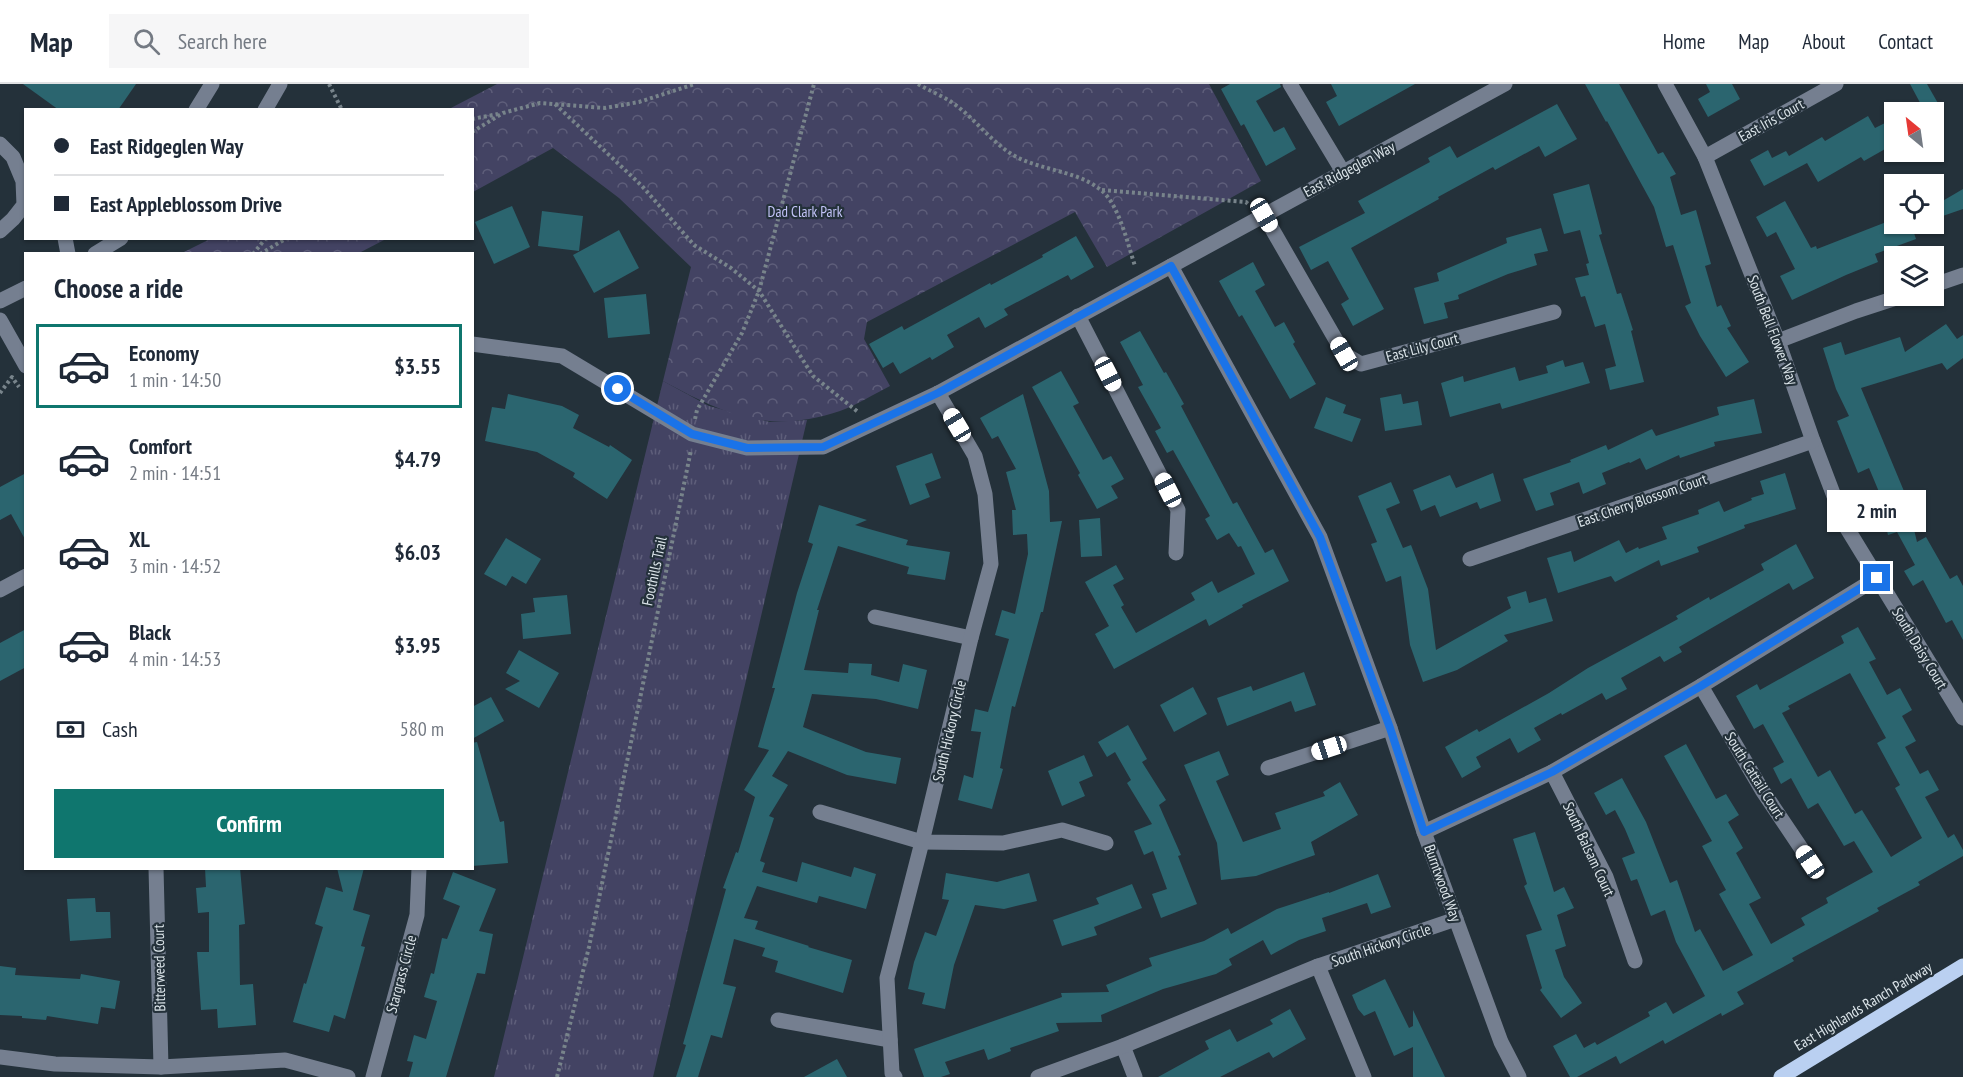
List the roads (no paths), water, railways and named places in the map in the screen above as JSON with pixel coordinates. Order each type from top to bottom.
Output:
[{"type":"main road","name":"East Highlands Ranch Parkway","points":[[1781,1077],[1963,966]]},
{"type":"street","points":[[197,108],[212,84]]},
{"type":"street","points":[[266,108],[280,84]]},
{"type":"street","points":[[1290,84],[1343,172]]},
{"type":"street","name":"East Ridgeglen Way","points":[[474,344],[562,356],[692,434],[747,448],[823,447],[938,393],[1505,84]]},
{"type":"street","name":"South Bell Flower Way","points":[[1665,84],[1705,157],[1778,341],[1845,525],[1877,578]]},
{"type":"street","name":"East Iris Court","points":[[1705,157],[1836,84]]},
{"type":"street","points":[[0,144],[13,157],[23,181],[24,194]]},
{"type":"street","points":[[0,231],[24,207]]},
{"type":"street","name":"East Lily Court","points":[[1264,215],[1344,354],[1361,364],[1554,312]]},
{"type":"street","points":[[97,252],[118,240]]},
{"type":"street","name":"Burntwood Way","points":[[1171,266],[1320,537],[1390,728],[1424,832],[1456,919],[1501,1041],[1519,1077]]},
{"type":"street","points":[[1944,282],[1963,275]]},
{"type":"street","points":[[0,301],[24,289]]},
{"type":"street","points":[[1778,341],[1884,302]]},
{"type":"street","points":[[1078,316],[1178,510],[1176,553]]},
{"type":"street","points":[[0,321],[24,363]]},
{"type":"street","name":"South Hickory Circle","points":[[895,1077],[892,1072],[887,978],[991,564],[985,494],[975,456],[938,393]]},
{"type":"street","name":"East Cherry Blossom Court","points":[[1470,559],[1813,441]]},
{"type":"street","points":[[0,590],[24,577]]},
{"type":"street","points":[[1424,832],[1552,772],[1701,686],[1877,578]]},
{"type":"street","name":"South Daisy Court","points":[[1877,578],[1963,718]]},
{"type":"street","points":[[875,617],[971,638]]},
{"type":"street","name":"South Cattail Court","points":[[1701,686],[1762,790],[1810,862]]},
{"type":"street","points":[[1268,768],[1390,728]]},
{"type":"street","name":"South Balsam Court","points":[[1552,772],[1606,877],[1635,961]]},
{"type":"street","points":[[820,812],[922,842],[1003,843],[1062,830],[1106,843]]},
{"type":"street","name":"Bitterweed Court","points":[[156,870],[161,1067]]},
{"type":"street","name":"Stargrass Circle","points":[[373,1077],[417,915],[419,870]]},
{"type":"street","name":"South Hickory Circle","points":[[1038,1077],[1124,1046],[1318,966],[1456,919]]},
{"type":"street","points":[[1318,966],[1364,1077]]},
{"type":"street","points":[[778,1020],[890,1040]]},
{"type":"street","points":[[1124,1046],[1135,1077]]},
{"type":"street","points":[[0,1058],[55,1064],[161,1067],[285,1060],[348,1077]]},
{"type":"park label","name":"Dad Clark Park","points":[[805,211]]}]
